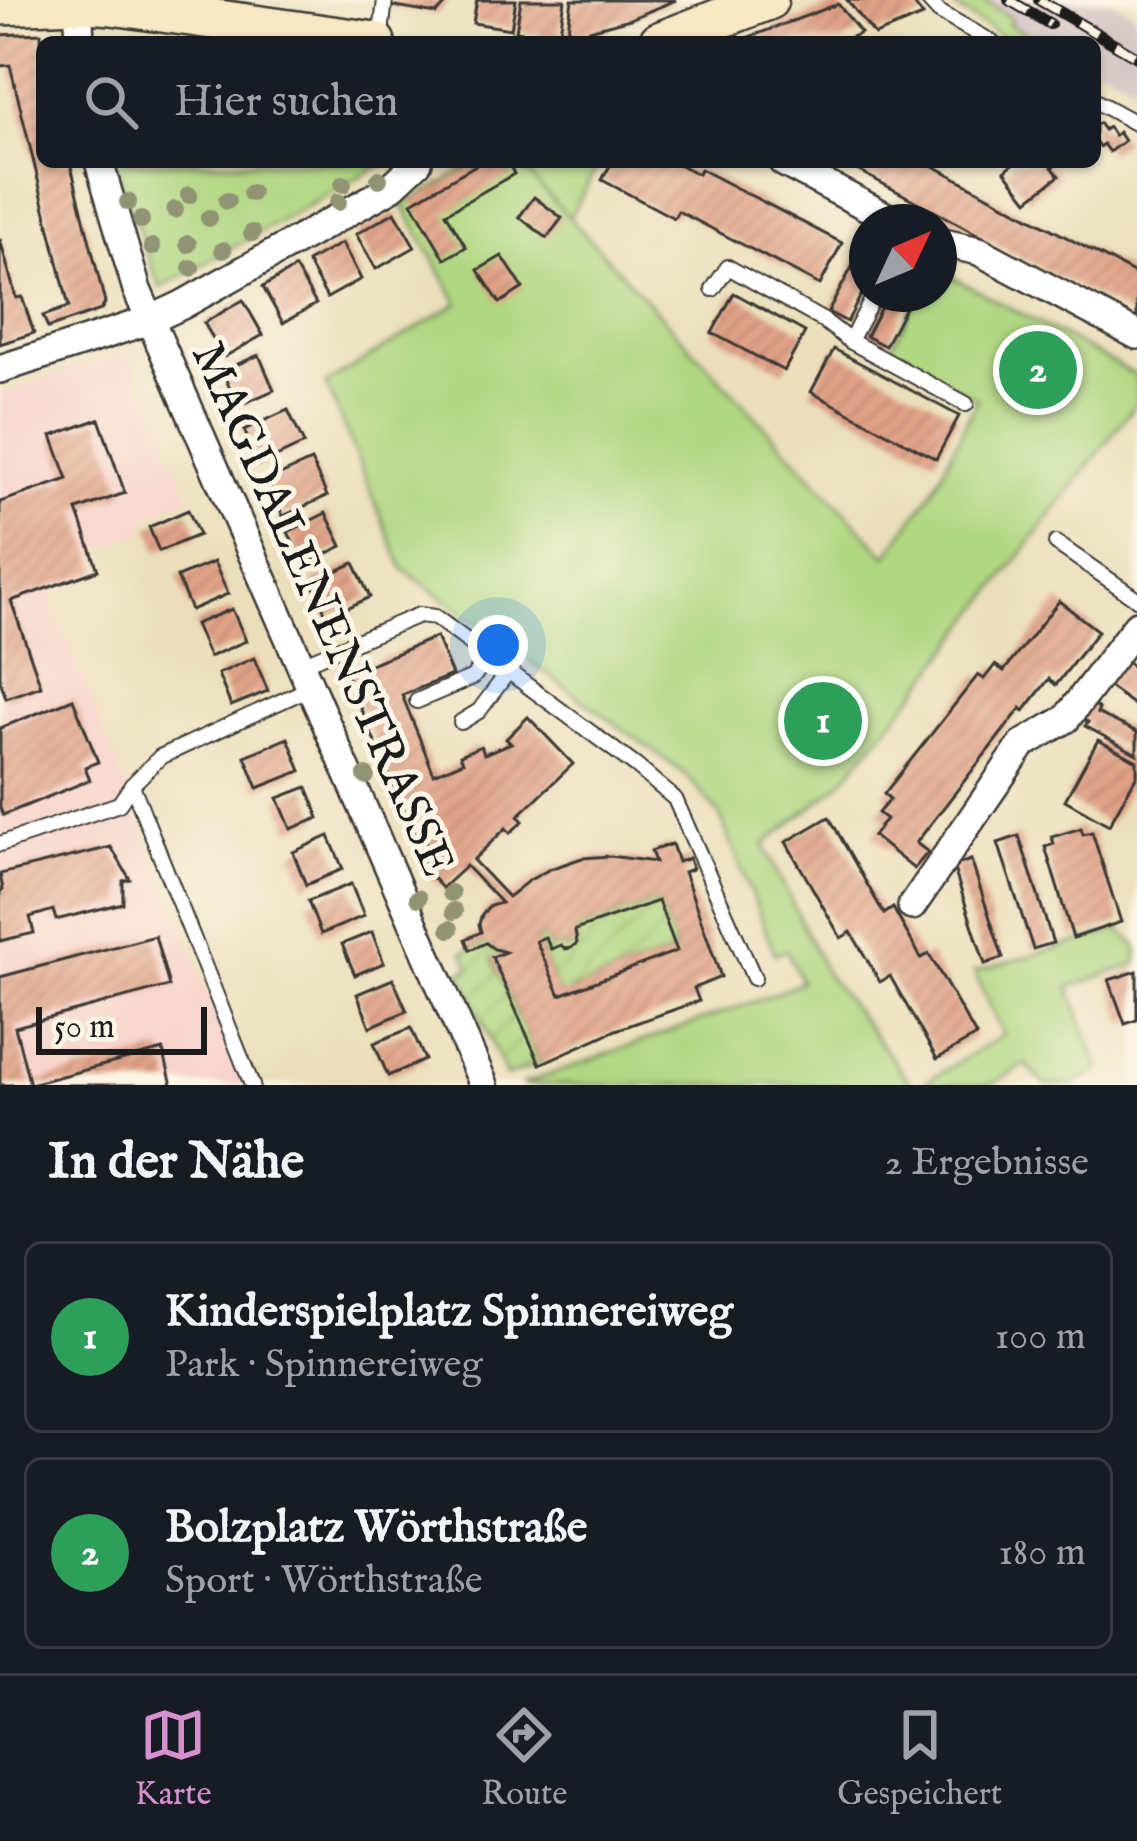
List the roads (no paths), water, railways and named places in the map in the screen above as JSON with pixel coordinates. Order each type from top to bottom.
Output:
[{"type":"street","points":[[675,36],[768,0]]},
{"type":"street","points":[[0,5],[78,1],[224,10],[348,36]]},
{"type":"street","points":[[78,1],[80,36]]},
{"type":"street","name":"MAGDALENENSTRASSE","points":[[101,168],[136,290],[484,1085]]},
{"type":"street","points":[[0,369],[150,320],[389,188],[411,168]]},
{"type":"street","points":[[794,168],[862,204]]},
{"type":"street","points":[[957,246],[979,251],[1137,335]]},
{"type":"street","points":[[912,906],[1023,744],[1066,719],[1137,625]]},
{"type":"lane","points":[[378,36],[385,0]]},
{"type":"lane","points":[[928,0],[939,12],[981,36]]},
{"type":"lane","points":[[1101,104],[1137,124]]},
{"type":"lane","points":[[713,289],[728,267],[965,404]]},
{"type":"lane","points":[[850,341],[865,312]]},
{"type":"lane","points":[[1056,543],[1137,599]]},
{"type":"lane","points":[[0,844],[119,804],[160,758],[419,615],[435,617],[674,799],[754,977]]},
{"type":"lane","points":[[417,701],[473,677],[488,657]]},
{"type":"lane","points":[[461,722],[479,711],[508,671]]},
{"type":"lane","points":[[132,785],[252,1085]]},
{"type":"railway","points":[[1009,0],[1050,24]]},
{"type":"railway","points":[[1039,0],[1101,36]]},
{"type":"railway","points":[[1101,36],[1137,57]]},
{"type":"place","name":"Bolzplatz Wörthstraße","points":[[1038,370]]},
{"type":"place","name":"Kinderspielplatz Spinnereiweg","points":[[823,721]]}]
